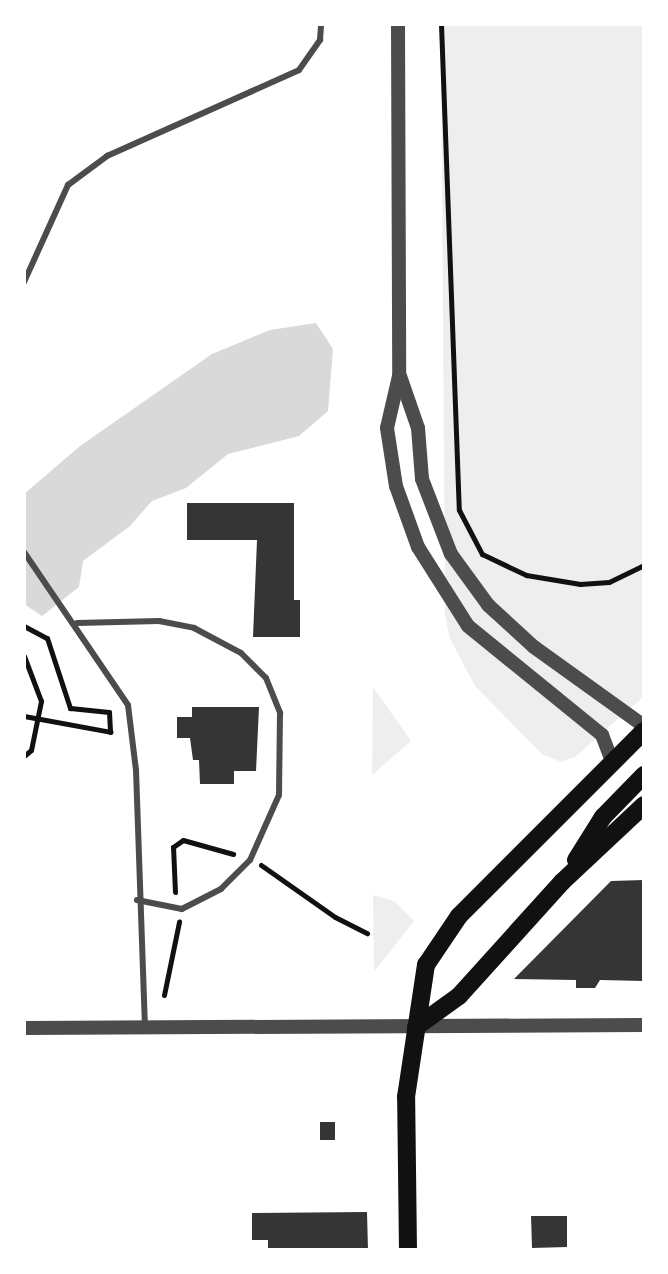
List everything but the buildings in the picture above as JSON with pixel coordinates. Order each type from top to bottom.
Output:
[{"type":"main road","points":[[408,1250],[406,1097],[426,965],[459,916],[644,729]]},
{"type":"main road","points":[[562,882],[603,817],[644,775]]},
{"type":"main road","points":[[416,1027],[459,996],[562,882],[644,805]]},
{"type":"street","points":[[398,24],[399,376],[387,428],[396,486],[418,547],[468,626],[602,735],[611,759]]},
{"type":"street","points":[[399,376],[418,428],[422,479],[451,554],[488,605],[534,647],[644,729]]},
{"type":"street","points":[[24,1028],[644,1025]]},
{"type":"lane","points":[[24,282],[68,185],[107,156],[299,70],[320,40],[321,24]]},
{"type":"lane","points":[[24,552],[77,623],[128,705],[145,1029]]},
{"type":"lane","points":[[77,623],[159,621],[194,628],[241,653],[266,678],[280,713],[279,795],[250,860],[221,889],[182,909],[137,900]]},
{"type":"path","points":[[441,24],[459,510],[482,554],[526,575],[580,584],[609,582],[644,565]]},
{"type":"path","points":[[24,626],[47,638],[70,708],[109,712],[110,732]]},
{"type":"path","points":[[24,656],[41,701],[41,720],[31,750],[24,756]]},
{"type":"path","points":[[24,716],[132,736]]},
{"type":"shaded area","points":[[441,24],[644,24],[644,696],[575,757],[561,762],[542,754],[475,686],[450,639],[445,615]]},
{"type":"shaded area","points":[[316,323],[333,349],[328,411],[299,436],[228,454],[186,488],[152,501],[130,526],[83,561],[79,587],[42,616],[24,604],[24,494],[80,446],[212,354],[270,330]]},
{"type":"shaded area","points":[[373,687],[411,741],[372,775]]},
{"type":"shaded area","points":[[373,895],[394,901],[414,921],[374,972]]}]
